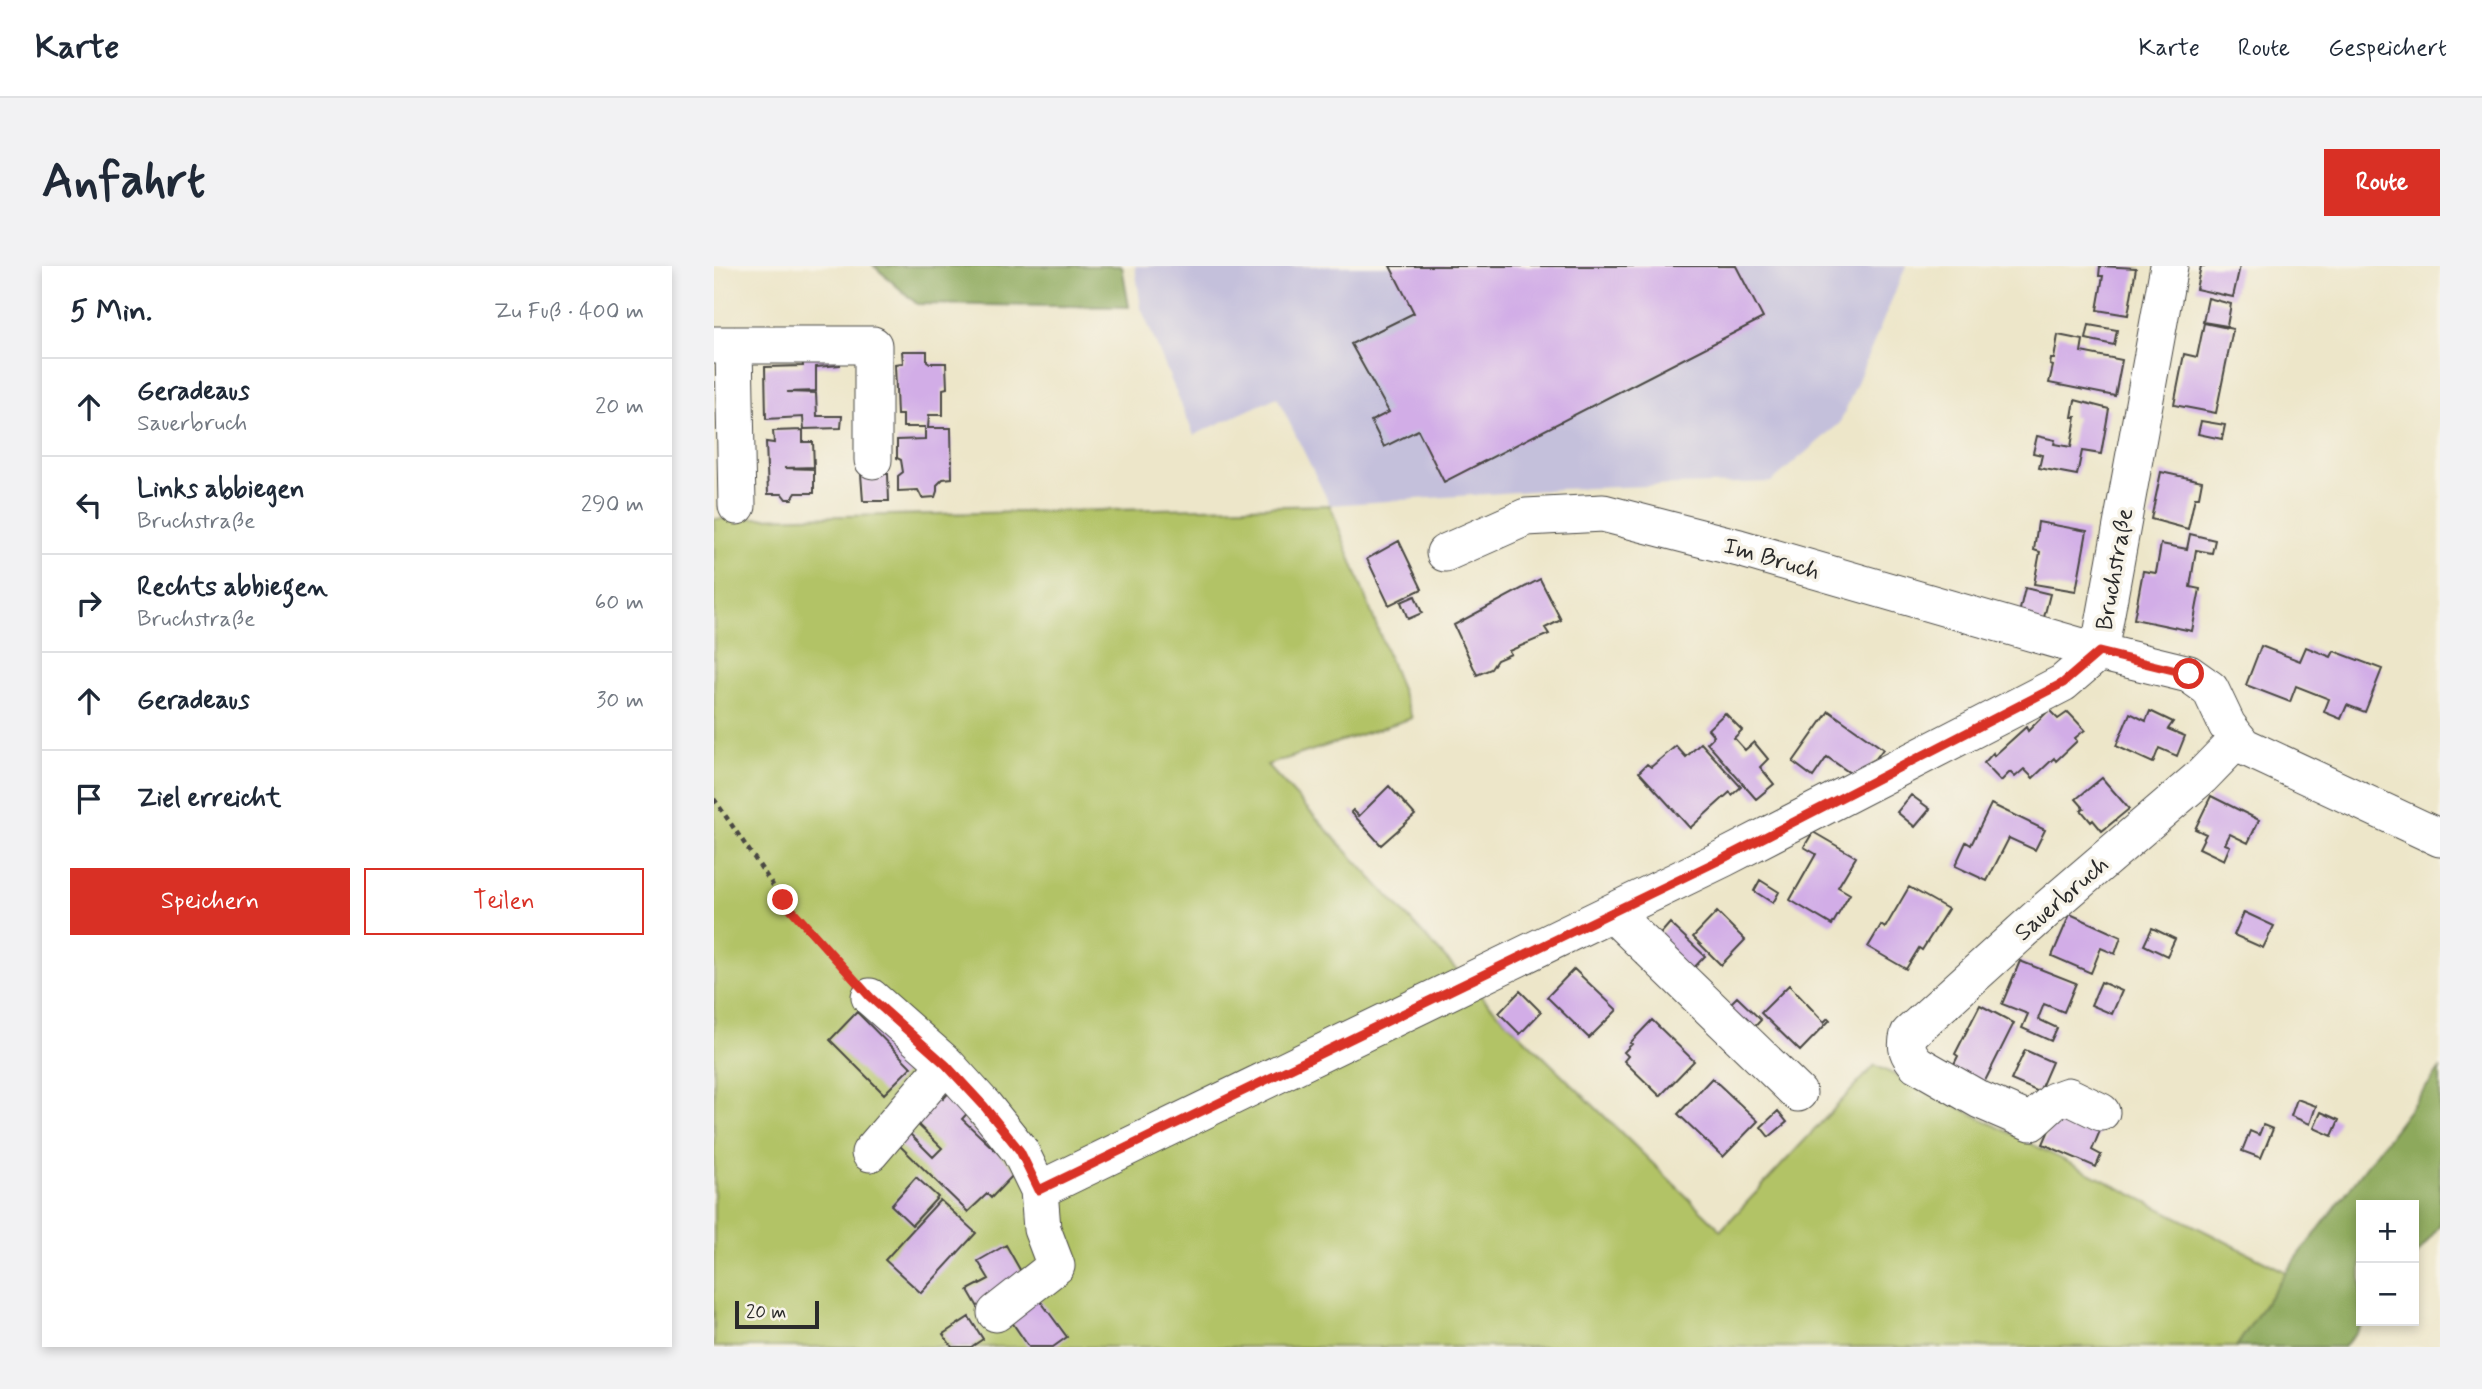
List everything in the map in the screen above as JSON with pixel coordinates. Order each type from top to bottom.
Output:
[{"type":"street","name":"Bruchstraße","points":[[1039,1190],[1724,858],[2063,683],[2099,652],[2169,266]]},
{"type":"street","points":[[737,506],[724,346],[873,345],[873,460]]},
{"type":"street","name":"Im Bruch","points":[[1445,553],[1526,517],[1603,513],[1739,548],[2099,652]]},
{"type":"street","points":[[2099,652],[2189,674],[2210,689],[2227,725],[2243,746],[2440,838]]},
{"type":"street","name":"Sauerbruch","points":[[2101,1112],[2068,1096],[2054,1101],[2031,1122],[1980,1100],[1917,1064],[1906,1046],[1909,1034],[2047,909],[2201,777],[2238,739]]},
{"type":"street","points":[[1612,913],[1798,1093]]},
{"type":"street","points":[[870,997],[946,1065],[984,1106],[1020,1151],[1039,1190],[1042,1229],[1056,1266],[996,1313]]},
{"type":"street","points":[[870,1153],[946,1065]]},
{"type":"path","points":[[714,799],[783,900],[870,997]]},
{"type":"shaded area","points":[[1135,266],[1906,266],[1840,423],[1771,482],[1559,489],[1330,505],[1277,397],[1194,435],[1141,308]]},
{"type":"green space","points":[[874,266],[1122,266],[1129,307],[917,304]]},
{"type":"green space","points":[[1330,505],[1412,718],[1267,765],[1475,990],[1721,1230],[1875,1065],[2286,1272],[2236,1347],[714,1347],[714,519]]},
{"type":"green space","points":[[2440,1069],[2440,1225],[2419,1252],[2419,1200],[2356,1200],[2356,1326],[2361,1326],[2344,1347],[2236,1347],[2286,1272]]},
{"type":"building","points":[[1390,266],[1736,266],[1763,318],[1444,482],[1418,430],[1384,447],[1371,421],[1389,412],[1351,344],[1414,313]]},
{"type":"building","points":[[2100,266],[2136,268],[2128,315],[2097,310],[2103,276],[2099,276]]},
{"type":"building","points":[[2201,266],[2240,266],[2233,297],[2196,289]]},
{"type":"building","points":[[2208,298],[2231,304],[2227,326],[2203,322]]},
{"type":"building","points":[[2204,323],[2233,329],[2216,413],[2174,405],[2184,354],[2197,357]]},
{"type":"building","points":[[2089,325],[2117,330],[2114,345],[2086,339]]},
{"type":"building","points":[[2058,335],[2083,340],[2081,352],[2122,360],[2115,396],[2049,383],[2053,366],[2050,365],[2051,359],[2054,359]]},
{"type":"building","points":[[902,351],[927,351],[927,361],[930,363],[946,363],[947,388],[943,389],[943,415],[929,415],[928,428],[951,428],[952,478],[943,479],[937,485],[935,497],[922,498],[918,490],[898,491],[898,476],[903,472],[901,460],[897,458],[897,440],[925,439],[925,427],[903,427],[903,415],[897,415],[895,364],[903,363]]},
{"type":"building","points":[[840,353],[840,365],[816,367],[816,391],[787,392],[816,393],[817,416],[842,416],[841,428],[804,429],[803,417],[766,419],[765,367],[803,366],[802,354]]},
{"type":"building","points":[[2075,400],[2109,409],[2101,454],[2082,451],[2077,475],[2039,468],[2042,455],[2033,453],[2037,436],[2055,440],[2054,444],[2071,447],[2076,417],[2072,417]]},
{"type":"building","points":[[2201,421],[2225,425],[2222,439],[2198,434]]},
{"type":"building","points":[[803,430],[803,442],[813,442],[814,467],[784,468],[814,469],[814,493],[796,493],[792,499],[786,499],[782,494],[768,494],[766,442],[774,443],[773,431]]},
{"type":"building","points":[[2161,472],[2202,481],[2199,497],[2195,497],[2188,529],[2151,519]]},
{"type":"building","points":[[861,474],[888,474],[889,501],[863,501]]},
{"type":"building","points":[[2038,522],[2087,531],[2076,591],[2034,584],[2040,552],[2034,550]]},
{"type":"building","points":[[2190,534],[2215,540],[2212,553],[2196,550],[2190,587],[2200,589],[2192,631],[2134,619],[2143,571],[2156,573],[2161,544],[2187,549]]},
{"type":"building","points":[[1399,541],[1422,589],[1389,605],[1367,559]]},
{"type":"building","points":[[1540,579],[1561,620],[1545,628],[1549,634],[1509,651],[1511,654],[1497,660],[1491,669],[1477,675],[1454,625]]},
{"type":"building","points":[[2025,588],[2050,594],[2042,625],[2018,618]]},
{"type":"building","points":[[1415,596],[1422,613],[1408,619],[1401,602]]},
{"type":"building","points":[[2261,646],[2300,661],[2306,647],[2331,657],[2334,651],[2382,669],[2365,712],[2347,705],[2341,719],[2324,712],[2329,699],[2296,686],[2290,702],[2246,685]]},
{"type":"building","points":[[2049,710],[2058,719],[2068,712],[2085,730],[2056,761],[2054,758],[2033,778],[2024,769],[2015,777],[2010,772],[2001,781],[1984,763],[2026,727],[2028,731]]},
{"type":"building","points":[[1829,711],[1883,749],[1860,780],[1827,757],[1813,777],[1793,762]]},
{"type":"building","points":[[2150,711],[2173,722],[2168,729],[2185,736],[2177,756],[2159,748],[2153,763],[2116,746],[2130,713],[2146,721]]},
{"type":"building","points":[[1725,713],[1742,730],[1734,738],[1745,750],[1754,742],[1768,759],[1760,767],[1774,784],[1756,799],[1707,743],[1714,736],[1708,729]]},
{"type":"building","points":[[1701,743],[1741,787],[1732,795],[1730,792],[1690,828],[1639,772],[1647,764],[1651,767],[1676,746],[1686,757]]},
{"type":"building","points":[[2102,778],[2129,809],[2102,831],[2081,810],[2084,808],[2076,799]]},
{"type":"building","points":[[1389,786],[1415,815],[1381,845],[1351,812],[1353,810],[1359,816]]},
{"type":"building","points":[[1911,795],[1930,809],[1915,827],[1897,812]]},
{"type":"building","points":[[2211,796],[2259,820],[2248,843],[2230,834],[2225,844],[2230,846],[2224,860],[2199,848],[2206,834],[2195,829]]},
{"type":"building","points":[[1991,804],[2045,830],[2035,850],[2009,838],[1987,881],[1955,866],[1966,842],[1971,845]]},
{"type":"building","points":[[1813,832],[1856,857],[1838,887],[1850,894],[1832,925],[1790,900],[1816,854],[1804,847]]},
{"type":"building","points":[[1760,880],[1779,892],[1773,903],[1754,891]]},
{"type":"building","points":[[1909,887],[1948,909],[1922,950],[1919,948],[1906,969],[1868,947],[1881,925],[1885,928]]},
{"type":"building","points":[[1717,912],[1745,940],[1721,965],[1693,937]]},
{"type":"building","points":[[2244,912],[2274,926],[2263,948],[2234,935]]},
{"type":"building","points":[[2070,914],[2121,937],[2115,954],[2101,948],[2091,973],[2052,956]]},
{"type":"building","points":[[1670,923],[1705,956],[1690,972],[1656,939]]},
{"type":"building","points":[[2152,928],[2175,939],[2167,956],[2144,945]]},
{"type":"building","points":[[2020,961],[2076,983],[2064,1012],[2044,1004],[2038,1019],[2057,1028],[2051,1041],[2022,1028],[2028,1014],[2002,1004]]},
{"type":"building","points":[[1574,969],[1617,1010],[1589,1038],[1547,997]]},
{"type":"building","points":[[2101,982],[2122,991],[2112,1014],[2091,1005]]},
{"type":"building","points":[[1789,985],[1824,1022],[1828,1018],[1830,1020],[1800,1051],[1761,1013]]},
{"type":"building","points":[[1520,991],[1541,1012],[1520,1034],[1499,1013]]},
{"type":"building","points":[[1737,997],[1761,1020],[1750,1032],[1727,1007]]},
{"type":"building","points":[[1980,1005],[2014,1023],[1982,1087],[1950,1072],[1958,1056],[1955,1054]]},
{"type":"building","points":[[857,1012],[911,1067],[884,1094],[830,1040]]},
{"type":"building","points":[[1652,1020],[1694,1061],[1660,1096],[1624,1061],[1628,1056],[1624,1052],[1632,1044],[1630,1043]]},
{"type":"building","points":[[2025,1050],[2052,1062],[2039,1092],[2011,1080]]},
{"type":"building","points":[[1712,1078],[1758,1121],[1723,1157],[1678,1114]]},
{"type":"building","points":[[954,1087],[974,1106],[962,1119],[1017,1171],[991,1198],[987,1194],[968,1212],[899,1145],[910,1134],[933,1157],[942,1148],[909,1116],[934,1091],[943,1099]]},
{"type":"building","points":[[2297,1099],[2316,1106],[2310,1124],[2291,1116]]},
{"type":"building","points":[[2059,1107],[2102,1126],[2092,1150],[2101,1155],[2096,1167],[2043,1144]]},
{"type":"building","points":[[1778,1111],[1787,1122],[1769,1137],[1761,1127]]},
{"type":"building","points":[[2321,1112],[2339,1120],[2332,1136],[2314,1128]]},
{"type":"building","points":[[2263,1125],[2273,1129],[2261,1158],[2242,1151],[2250,1131],[2259,1135]]},
{"type":"building","points":[[916,1177],[938,1197],[912,1225],[891,1205]]},
{"type":"building","points":[[940,1200],[976,1233],[921,1293],[885,1260]]},
{"type":"building","points":[[1006,1245],[1027,1282],[979,1309],[968,1290],[989,1279],[978,1261]]},
{"type":"building","points":[[1036,1295],[1067,1337],[1053,1347],[1029,1347],[1007,1315]]},
{"type":"building","points":[[969,1317],[983,1339],[971,1347],[952,1347],[943,1334]]},
{"type":"route","points":[[783,900],[870,997],[946,1065],[984,1106],[1020,1151],[1039,1190],[1724,858],[2063,683],[2099,652],[2189,674]]}]
